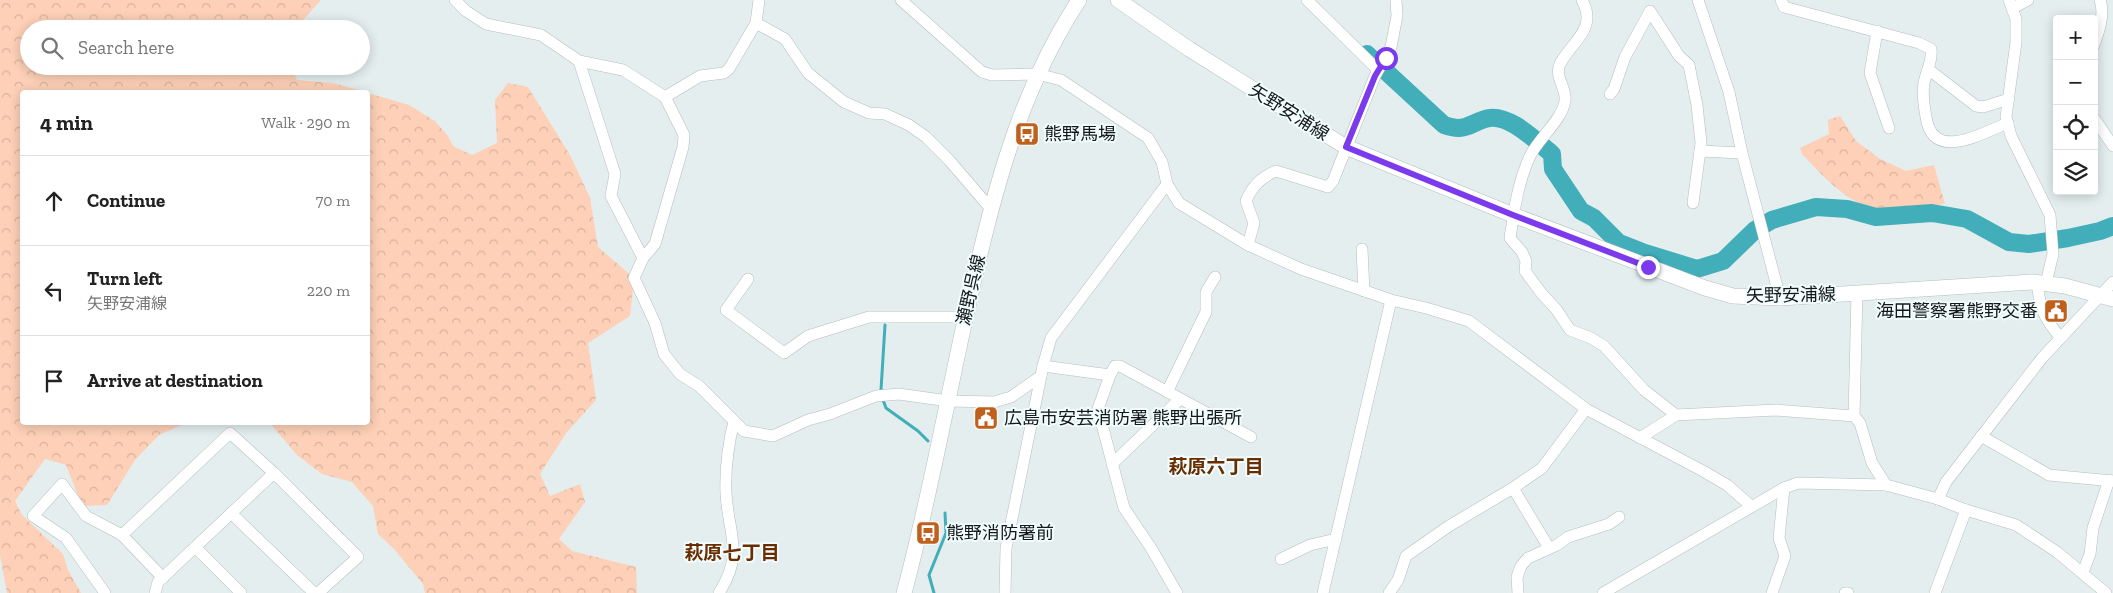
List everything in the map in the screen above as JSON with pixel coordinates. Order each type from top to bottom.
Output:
[{"type":"main road","name":"瀬野呉線","points":[[904,593],[948,401],[965,316],[991,209],[1018,120],[1037,74],[1059,30],[1079,0]]},
{"type":"main road","name":"矢野安浦線","points":[[1118,0],[1189,50],[1346,147],[1513,215],[1705,288],[1733,296],[1780,298],[1994,283],[2042,283],[2107,297]]},
{"type":"street","points":[[454,0],[466,11],[486,24],[541,34],[579,61],[624,70],[665,97],[684,135],[655,244],[643,258],[634,278],[655,323],[664,354],[680,374],[699,386],[744,431],[773,436],[808,420],[830,414],[876,396],[899,394],[948,401],[994,402],[1011,397],[1042,371],[1110,375]]},
{"type":"street","points":[[665,97],[700,76],[724,73],[729,69],[756,23],[759,0]]},
{"type":"street","points":[[901,0],[982,72],[992,75],[1037,74],[1061,80],[1148,138],[1162,162],[1167,184],[1179,204],[1248,245],[1301,269],[1391,300],[1469,321],[1586,409],[1727,485],[1751,506]]},
{"type":"street","points":[[1308,0],[1378,70]]},
{"type":"street","points":[[1248,245],[1254,223],[1246,201],[1250,192],[1264,176],[1276,171],[1328,187],[1333,181],[1378,70],[1386,58],[1394,36],[1396,0]]},
{"type":"street","points":[[1582,0],[1588,15],[1584,31],[1560,65],[1559,74],[1565,100],[1562,110],[1530,155],[1520,185],[1510,238],[1522,252],[1526,261],[1525,271],[1556,309],[1570,330],[1591,338],[1604,346],[1644,390],[1676,415]]},
{"type":"street","points":[[1698,0],[1729,92],[1742,153],[1780,298]]},
{"type":"street","points":[[1781,0],[1784,7],[1919,43],[1931,49],[1932,54],[1924,84],[1923,100],[1927,126],[1940,141],[1961,142],[2008,123]]},
{"type":"street","points":[[2028,0],[2011,4],[2016,19],[2016,42],[2006,117],[2011,136],[2050,215],[2053,254],[2042,283],[2042,311],[2046,321],[2060,337]]},
{"type":"street","points":[[2098,33],[2102,7],[2100,0]]},
{"type":"street","points":[[1610,94],[1614,89],[1625,56],[1650,11],[1679,56],[1689,65],[1697,106],[1700,151],[1693,203]]},
{"type":"street","points":[[756,23],[785,39],[808,73],[844,102],[868,113],[884,114],[909,125],[926,137],[949,160],[991,209]]},
{"type":"street","points":[[1877,32],[1870,72],[1890,128]]},
{"type":"street","points":[[579,61],[615,174],[611,196],[643,258]]},
{"type":"street","points":[[1928,69],[1976,106],[1983,107],[2008,99]]},
{"type":"street","points":[[2098,124],[2113,146]]},
{"type":"street","points":[[1700,151],[1742,153]]},
{"type":"street","points":[[1005,593],[1006,548],[1042,371],[1051,338],[1167,184]]},
{"type":"street","points":[[1362,249],[1364,291]]},
{"type":"street","points":[[1168,392],[1206,312],[1206,292],[1216,277]]},
{"type":"street","points":[[748,279],[726,310],[784,353],[808,336],[869,317],[965,316]]},
{"type":"street","points":[[1938,499],[1946,482],[2060,337],[2107,297],[2113,282]]},
{"type":"street","points":[[1857,293],[1854,416],[1860,423],[1872,462],[1886,484]]},
{"type":"street","points":[[1323,593],[1391,300]]},
{"type":"street","points":[[1176,593],[1151,548],[1124,508],[1098,409],[1110,375],[1115,366],[1120,366],[1251,437]]},
{"type":"street","points":[[1112,464],[1180,399]]},
{"type":"street","points":[[1389,593],[1398,580],[1406,556],[1449,526],[1513,488],[1542,468],[1586,409]]},
{"type":"street","points":[[1640,438],[1676,415],[1776,410],[1854,416]]},
{"type":"street","points":[[719,593],[726,582],[734,558],[726,494],[727,450],[734,421]]},
{"type":"street","points":[[122,535],[230,434],[274,473],[358,556],[316,593],[232,513]]},
{"type":"street","points":[[1981,436],[2049,475],[2111,480],[2093,528],[2090,554],[2083,572]]},
{"type":"street","points":[[155,593],[158,582],[274,473]]},
{"type":"street","points":[[1610,591],[1751,506],[1784,488],[1798,483],[1855,486],[1886,484],[2016,525],[2057,552],[2106,593]]},
{"type":"street","points":[[105,593],[66,538],[33,516],[62,484],[86,516],[122,535],[163,578]]},
{"type":"street","points":[[1513,488],[1549,548]]},
{"type":"street","points":[[1772,593],[1785,556],[1779,538],[1784,488]]},
{"type":"street","points":[[1935,593],[1966,510]]},
{"type":"street","points":[[1518,593],[1517,577],[1520,566],[1528,558],[1568,537],[1609,524],[1618,518]]},
{"type":"street","points":[[1282,559],[1310,545],[1336,538]]},
{"type":"street","points":[[195,547],[241,593]]},
{"type":"green space","points":[[0,0],[321,0],[303,20],[20,20],[20,75],[295,75],[297,80],[333,83],[359,90],[20,90],[20,425],[182,425],[159,435],[135,460],[107,505],[82,506],[66,465],[45,459],[15,501],[22,515],[63,554],[68,570],[81,593],[7,593],[0,555]]},
{"type":"green space","points":[[508,83],[528,87],[570,155],[590,198],[598,247],[634,278],[630,316],[588,343],[596,400],[567,432],[540,474],[550,496],[580,484],[585,502],[559,539],[572,551],[636,567],[637,593],[425,593],[423,584],[394,549],[378,534],[373,506],[352,482],[322,474],[297,455],[272,425],[370,425],[370,94],[409,105],[435,121],[448,136],[453,146],[472,155],[497,143],[495,100]]},
{"type":"green space","points":[[1840,116],[1856,141],[1880,159],[1906,171],[1934,165],[1945,204],[1883,211],[1859,203],[1838,189],[1802,154],[1800,148],[1829,134],[1828,120]]},
{"type":"waterway","points":[[1367,54],[1444,125],[1461,128],[1485,119],[1494,118],[1512,123],[1530,135],[1552,154],[1553,169],[1581,211],[1594,218],[1619,243],[1697,269],[1723,261],[1755,230],[1772,220],[1816,207],[1847,209],[1876,217],[1932,213],[1967,219],[2009,242],[2029,244],[2068,238],[2113,226]]},
{"type":"waterway","points":[[881,390],[885,325]]},
{"type":"waterway","points":[[883,400],[886,408],[918,431],[928,441]]},
{"type":"waterway","points":[[934,593],[929,575],[946,533],[945,513]]},
{"type":"place","name":"熊野馬場","points":[[1027,134]]},
{"type":"place","name":"海田警察署熊野交番","points":[[2056,311]]},
{"type":"place","name":"広島市安芸消防署 熊野出張所","points":[[986,418]]},
{"type":"place","name":"熊野消防署前","points":[[928,533]]},
{"type":"district","name":"萩原六丁目","points":[[1216,466]]},
{"type":"district","name":"萩原七丁目","points":[[732,552]]},
{"type":"route","points":[[1386,58],[1375,76],[1346,147],[1513,215],[1648,267]]}]
